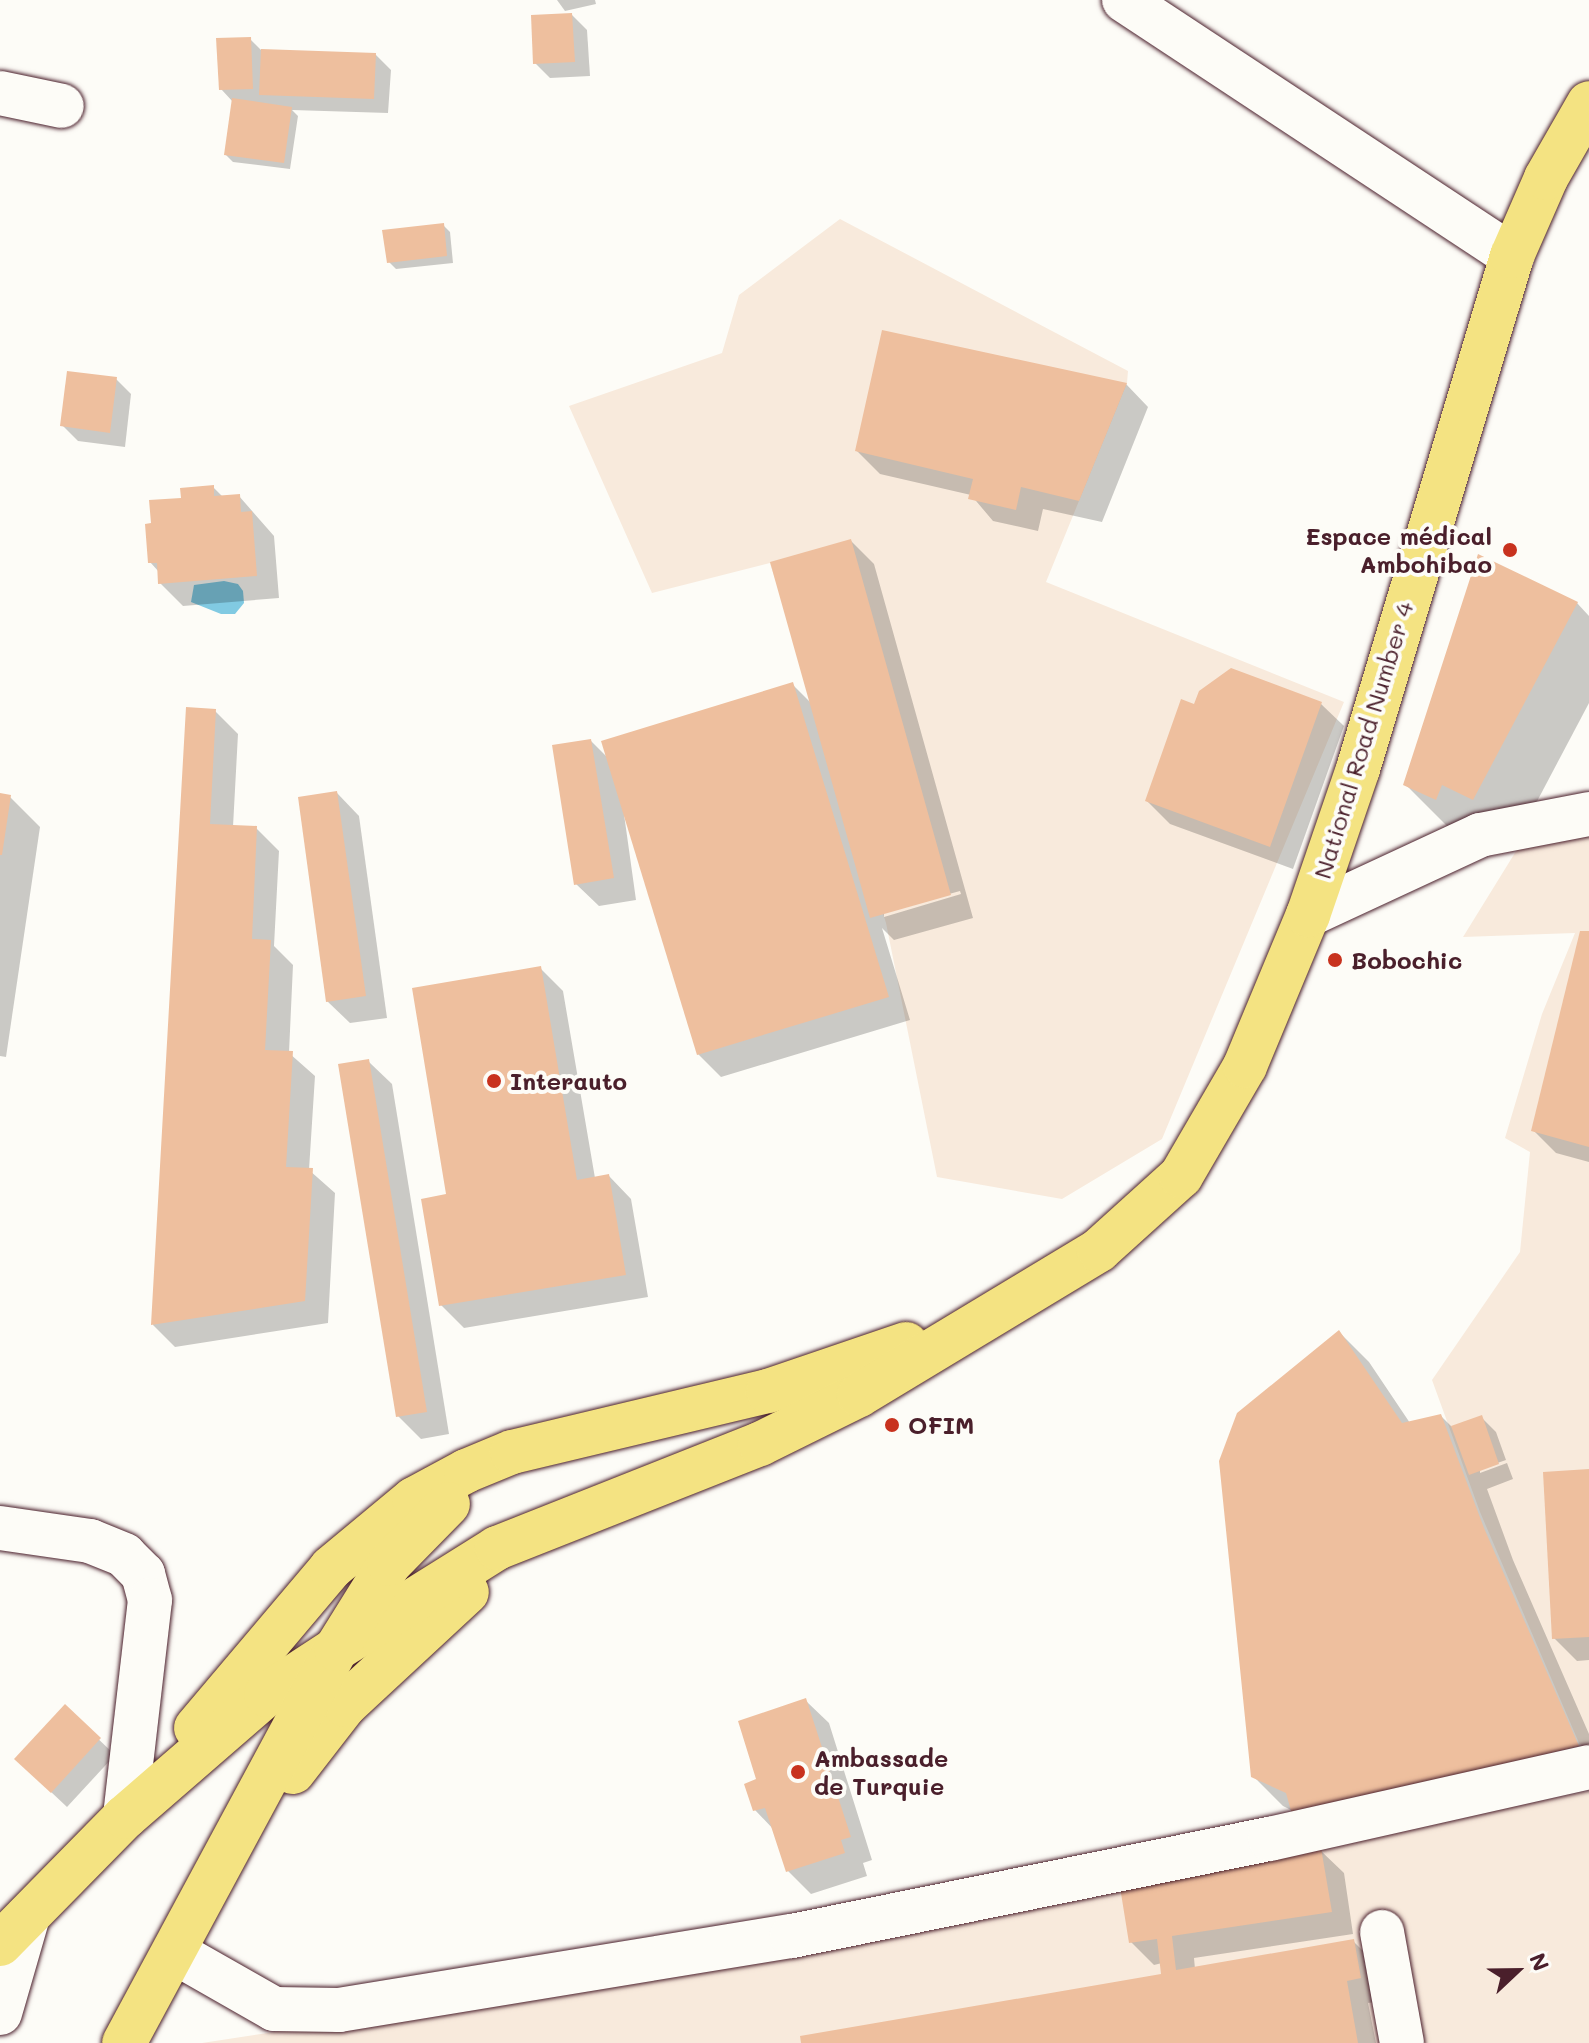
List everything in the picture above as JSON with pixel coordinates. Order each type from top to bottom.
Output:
[{"type":"main road","name":"National Road Number 4","points":[[1019,1299],[1099,1250],[1181,1176],[1245,1066],[1308,915],[1358,769],[1512,256],[1546,178],[1589,103]]},
{"type":"main road","points":[[125,1817],[331,1568],[414,1499],[512,1452],[768,1391],[881,1354],[1019,1299]]},
{"type":"main road","points":[[14,1930],[125,1817],[266,1695],[336,1649],[497,1548],[760,1444],[859,1395],[1019,1299]]},
{"type":"main road","points":[[124,2043],[336,1649],[389,1564],[438,1512],[512,1452]]},
{"type":"main road","points":[[174,1952],[286,1782],[345,1705],[451,1603],[570,1518]]},
{"type":"street","points":[[1124,0],[1512,256]]},
{"type":"street","points":[[0,93],[62,106]]},
{"type":"street","points":[[1308,915],[1480,835],[1589,814]]},
{"type":"street","points":[[5,1521],[90,1541],[124,1555],[143,1574],[150,1600],[125,1817]]},
{"type":"street","points":[[174,1952],[274,2009],[339,2010],[792,1936],[1270,1839],[1589,1767]]},
{"type":"street","points":[[0,2013],[14,1930]]},
{"type":"street","points":[[1382,1932],[1402,2043]]},
{"type":"shaded area","points":[[840,219],[1128,371],[1127,383],[1046,582],[1344,702],[1162,1139],[1062,1199],[937,1177],[886,923],[770,563],[652,593],[569,406],[722,353],[739,295]]},
{"type":"shaded area","points":[[1589,796],[1589,1752],[1579,1743],[1480,1512],[1432,1380],[1520,1252],[1530,1152],[1505,1138],[1542,1014],[1575,933],[1463,937],[1547,801]]},
{"type":"shaded area","points":[[1589,1791],[1589,2043],[202,2043],[774,1956]]},
{"type":"water","points":[[224,581],[238,584],[243,591],[244,603],[235,614],[221,614],[191,602],[194,585]]},
{"type":"building","points":[[572,13],[575,62],[533,64],[531,15]]},
{"type":"building","points":[[251,37],[253,89],[219,90],[216,38]]},
{"type":"building","points":[[261,49],[376,53],[374,99],[259,95]]},
{"type":"building","points":[[232,98],[292,107],[284,163],[224,155]]},
{"type":"building","points":[[444,223],[447,256],[387,263],[382,230]]},
{"type":"building","points":[[882,330],[1127,383],[1079,501],[1021,487],[1016,510],[968,499],[973,479],[855,451]]},
{"type":"building","points":[[67,371],[117,377],[110,433],[60,426]]},
{"type":"building","points":[[214,485],[214,496],[240,494],[241,512],[252,511],[257,576],[158,584],[157,563],[148,563],[145,524],[151,523],[149,500],[181,498],[180,488]]},
{"type":"building","points":[[851,539],[951,895],[870,918],[770,562]]},
{"type":"building","points":[[1478,554],[1578,602],[1473,800],[1442,785],[1436,800],[1403,785]]},
{"type":"building","points":[[1231,668],[1322,702],[1270,847],[1145,801],[1181,699],[1194,704],[1199,691]]},
{"type":"building","points":[[793,682],[889,997],[697,1055],[601,741]]},
{"type":"building","points":[[186,707],[216,709],[210,824],[257,826],[252,939],[271,940],[265,1050],[293,1051],[286,1167],[313,1168],[305,1301],[151,1325]]},
{"type":"building","points":[[591,739],[614,878],[574,885],[552,745]]},
{"type":"building","points":[[337,791],[366,996],[326,1002],[298,797]]},
{"type":"building","points":[[0,793],[11,795],[2,855],[0,855]]},
{"type":"building","points":[[1580,931],[1589,931],[1589,1147],[1531,1131]]},
{"type":"building","name":"Interauto","points":[[541,966],[577,1180],[609,1174],[626,1275],[439,1306],[421,1199],[446,1194],[412,988]]},
{"type":"building","points":[[369,1059],[427,1412],[396,1417],[338,1064]]},
{"type":"building","points":[[1339,1330],[1402,1423],[1441,1414],[1484,1528],[1579,1746],[1293,1818],[1286,1793],[1251,1777],[1219,1461],[1237,1413]]},
{"type":"building","points":[[1482,1415],[1499,1464],[1469,1475],[1451,1426]]},
{"type":"building","points":[[1589,1469],[1589,1637],[1552,1639],[1543,1472]]},
{"type":"building","points":[[806,1698],[851,1837],[841,1840],[845,1853],[786,1872],[765,1808],[753,1811],[744,1784],[756,1779],[738,1721]]},
{"type":"building","points":[[65,1704],[101,1738],[51,1793],[14,1759]]},
{"type":"building","points":[[1321,1848],[1332,1912],[1172,1936],[1176,1970],[1354,1939],[1361,1978],[1347,1981],[1358,2043],[801,2043],[800,2036],[1161,1974],[1157,1939],[1129,1943],[1120,1887]]},
{"type":"place","name":"Espace médical Ambohibao","points":[[1510,550]]},
{"type":"place","name":"Bobochic","points":[[1335,960]]},
{"type":"place","name":"Interauto","points":[[494,1081]]},
{"type":"place","name":"OFIM","points":[[892,1425]]},
{"type":"place","name":"Ambassade de Turquie","points":[[798,1772]]}]
